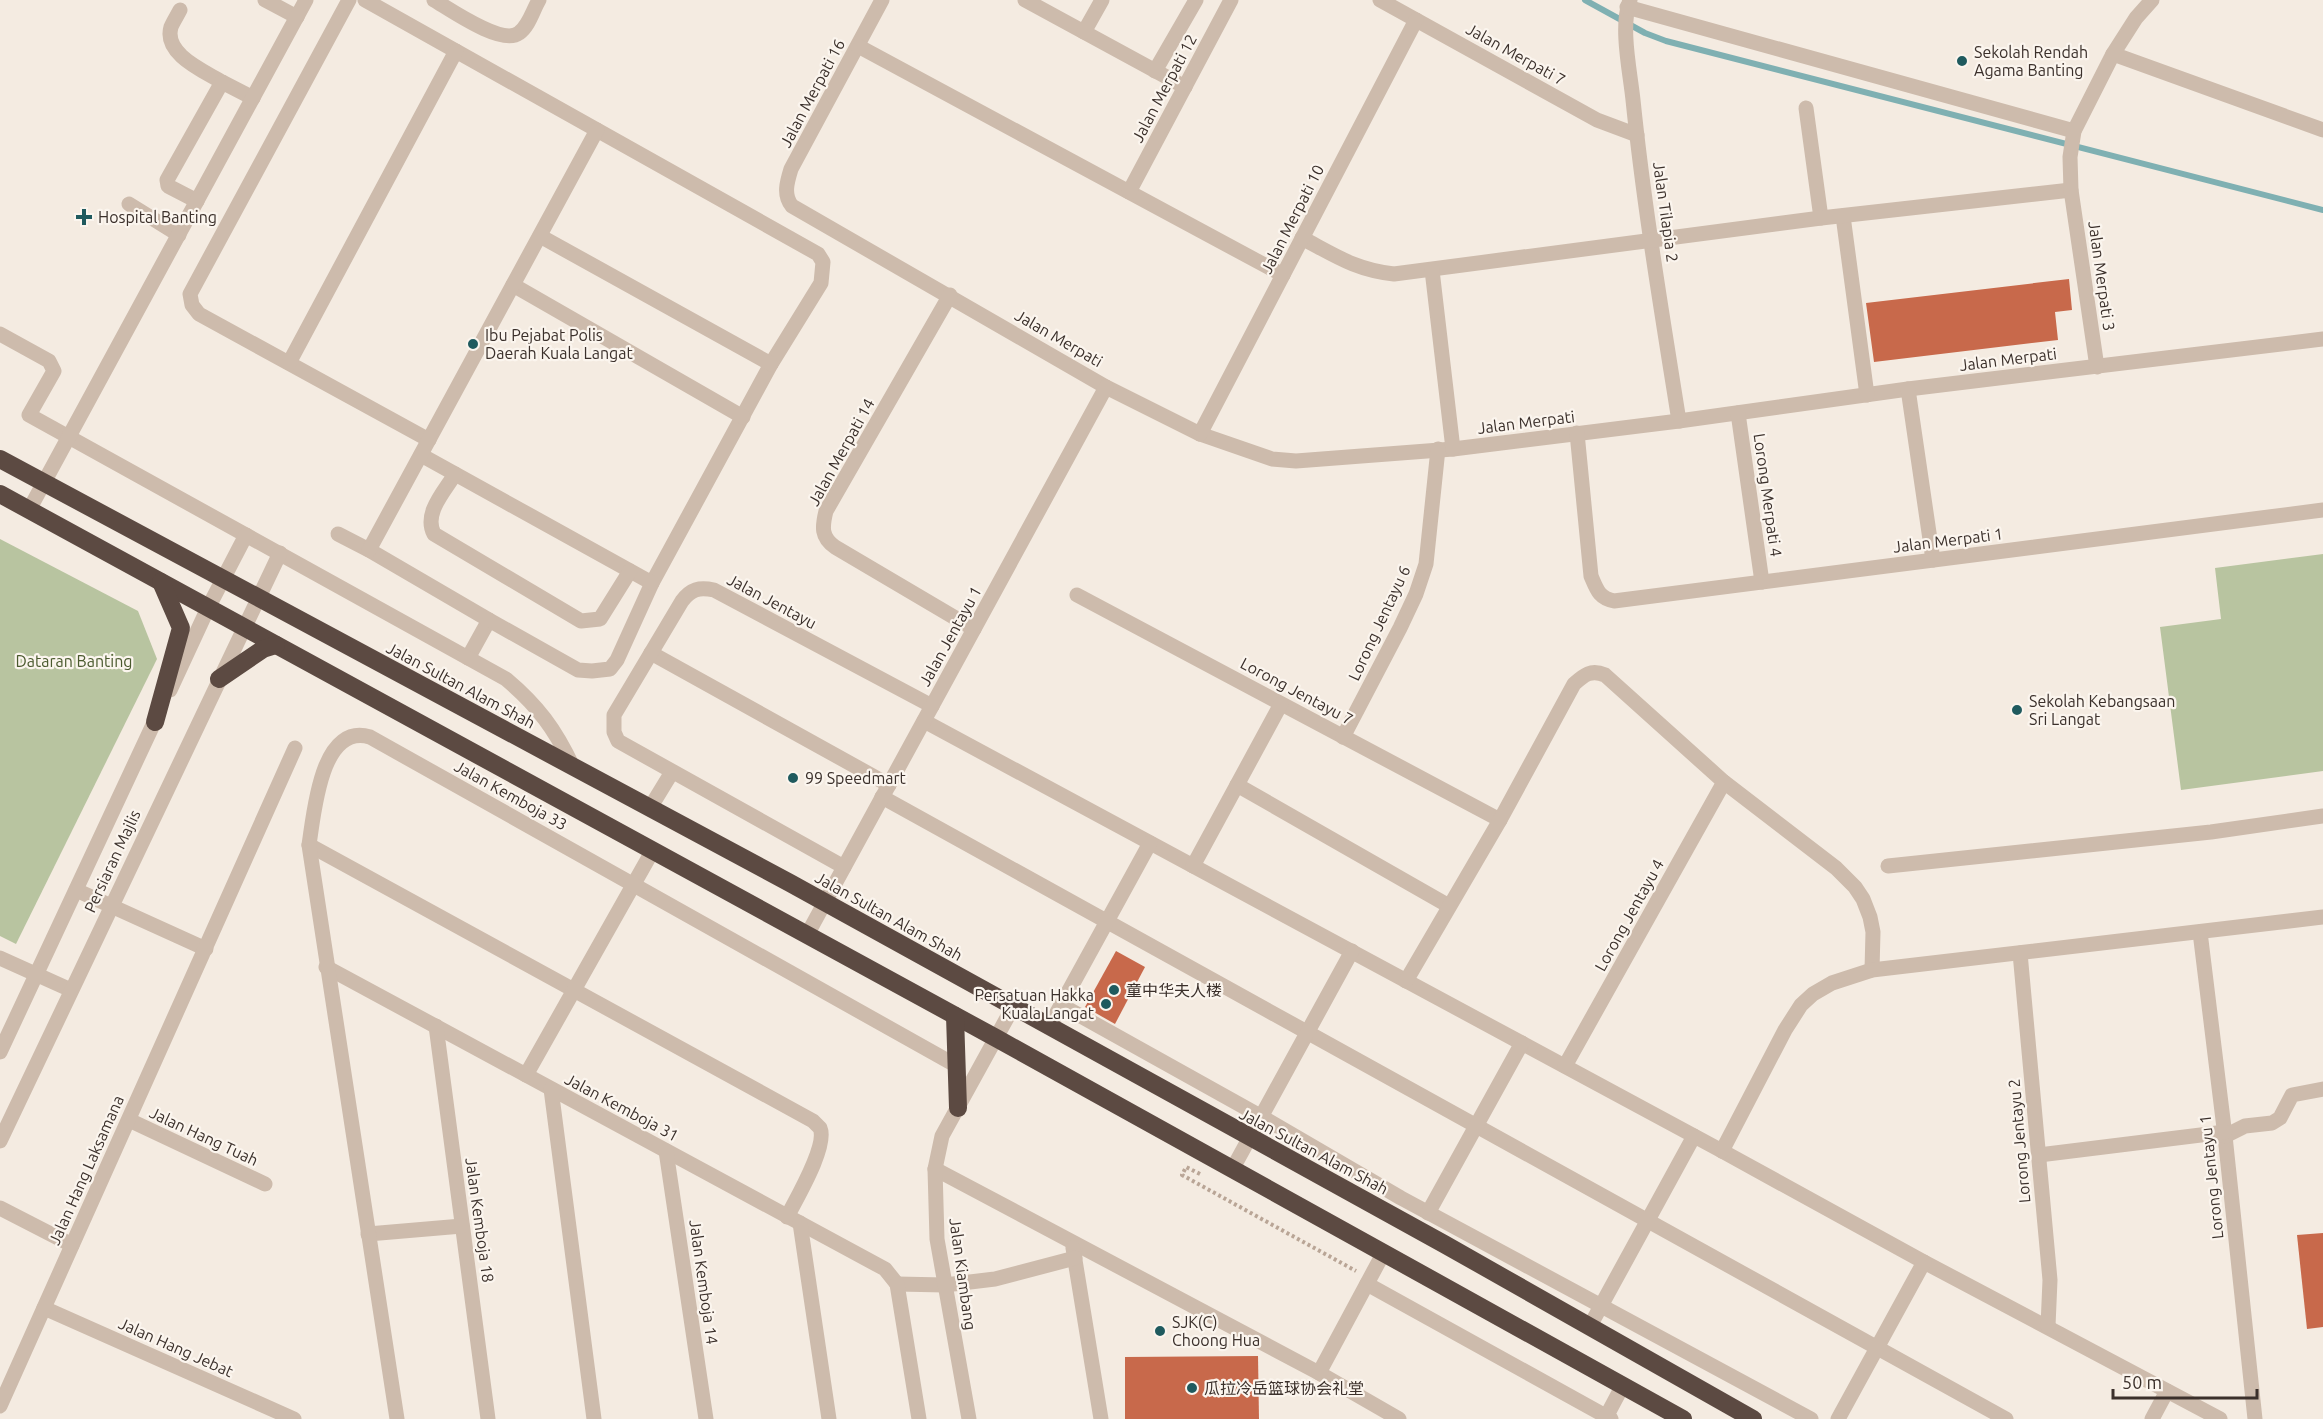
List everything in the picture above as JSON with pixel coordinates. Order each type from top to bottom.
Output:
[{"type":"highway","name":"Jalan Sultan Alam Shah","points":[[0,459],[824,902],[1444,1244],[1753,1419]]},
{"type":"highway","points":[[0,494],[1233,1168],[1683,1419]]},
{"type":"highway","points":[[155,722],[181,628],[161,582]]},
{"type":"highway","points":[[219,679],[263,649],[276,645]]},
{"type":"highway","points":[[956,1016],[958,1108]]},
{"type":"street","points":[[265,0],[297,17]]},
{"type":"street","points":[[29,510],[306,0]]},
{"type":"street","points":[[349,0],[190,294],[192,305],[199,314],[429,440]]},
{"type":"street","points":[[338,534],[578,670],[610,669],[617,660],[652,584],[771,364],[821,284],[823,262],[818,254],[365,0]]},
{"type":"street","points":[[434,0],[495,34],[504,36],[521,32],[538,0]]},
{"type":"street","name":"Jalan Merpati 16","points":[[792,206],[786,193],[791,170],[882,0]]},
{"type":"street","points":[[1025,0],[1185,87]]},
{"type":"street","points":[[1084,32],[1102,0]]},
{"type":"street","name":"Jalan Merpati 12","points":[[1155,71],[1196,0]]},
{"type":"street","name":"Jalan Merpati 12","points":[[1129,192],[1231,0]]},
{"type":"street","name":"Jalan Merpati 7","points":[[1380,0],[1597,120],[1637,135]]},
{"type":"street","name":"Jalan Merpati 3","points":[[2097,367],[2071,190],[2070,158],[2074,131],[2113,54],[2136,18],[2152,0]]},
{"type":"street","points":[[1629,4],[2074,131]]},
{"type":"street","name":"Jalan Tilapia 2","points":[[1629,4],[1627,41],[1637,135],[1679,421]]},
{"type":"street","points":[[180,10],[171,29],[171,42],[174,49],[222,82],[253,99]]},
{"type":"street","name":"Jalan Merpati 10","points":[[1200,434],[1416,20]]},
{"type":"street","points":[[858,46],[1283,275]]},
{"type":"street","points":[[289,363],[456,51]]},
{"type":"street","points":[[2113,54],[2323,130]]},
{"type":"street","points":[[197,201],[168,186],[167,180],[222,82]]},
{"type":"street","points":[[1806,108],[1821,218]]},
{"type":"street","points":[[369,550],[597,130]]},
{"type":"street","points":[[1302,238],[1354,266],[1394,274],[1821,218],[2071,190]]},
{"type":"street","points":[[129,204],[178,235]]},
{"type":"street","name":"Jalan Merpati","points":[[792,206],[1106,387],[1200,434],[1272,459],[1296,461],[1453,448],[1577,434],[1908,389],[2323,339]]},
{"type":"street","points":[[1843,216],[1867,395]]},
{"type":"street","points":[[540,236],[771,364]]},
{"type":"street","points":[[1432,270],[1453,448]]},
{"type":"street","points":[[513,285],[743,417]]},
{"type":"street","name":"Jalan Merpati 14","points":[[950,295],[826,512],[822,526],[824,535],[835,547],[974,628]]},
{"type":"street","points":[[0,334],[49,361],[54,371],[29,415],[506,679],[540,710],[557,735],[573,767]]},
{"type":"street","name":"Jalan Jentayu 1","points":[[807,934],[1106,387]]},
{"type":"street","points":[[1908,389],[1933,560]]},
{"type":"street","name":"Lorong Merpati 4","points":[[1738,413],[1762,582]]},
{"type":"street","name":"Jalan Merpati 1","points":[[1577,434],[1591,576],[1599,595],[1614,601],[2323,510]]},
{"type":"street","name":"Lorong Jentayu 6","points":[[1343,736],[1400,628],[1426,564],[1437,449]]},
{"type":"street","points":[[421,455],[652,584]]},
{"type":"street","points":[[455,474],[431,512],[429,522],[434,534],[581,621],[600,619],[630,571]]},
{"type":"street","name":"Persiaran Majlis","points":[[0,1052],[208,608],[246,535]]},
{"type":"street","name":"Persiaran Majlis","points":[[0,1141],[280,553]]},
{"type":"street","name":"Jalan Jentayu","points":[[672,772],[618,741],[614,732],[614,715],[687,594],[697,589],[714,590],[932,706]]},
{"type":"street","name":"Lorong Jentayu 7","points":[[1077,594],[1500,820]]},
{"type":"street","points":[[468,658],[489,620]]},
{"type":"street","points":[[651,653],[1107,922],[2006,1419]]},
{"type":"street","points":[[1406,981],[1500,820],[1574,684],[1587,673],[1599,672],[1724,782],[1836,867],[1855,887],[1863,899],[1873,932],[1872,970]]},
{"type":"street","points":[[1193,866],[1281,704]]},
{"type":"street","points":[[924,721],[1722,1150],[1924,1262],[2220,1419]]},
{"type":"street","name":"Jalan Kemboja 33","points":[[309,845],[319,781],[335,750],[345,739],[354,734],[370,737],[957,1066]]},
{"type":"street","name":"Jalan Hang Laksamana","points":[[0,1406],[296,748]]},
{"type":"street","points":[[650,808],[672,772],[844,867]]},
{"type":"street","name":"Lorong Jentayu 4","points":[[1565,1066],[1724,782]]},
{"type":"street","points":[[1237,785],[1449,906]]},
{"type":"street","points":[[1888,866],[2211,832],[2323,816]]},
{"type":"street","points":[[1049,1027],[1150,843]]},
{"type":"street","points":[[309,845],[397,1419]]},
{"type":"street","points":[[309,845],[813,1121],[819,1128],[821,1137],[819,1150],[794,1220],[829,1419]]},
{"type":"street","points":[[526,1075],[653,850]]},
{"type":"street","points":[[76,890],[206,949]]},
{"type":"street","points":[[1722,1150],[1785,1030],[1801,1005],[1813,993],[1832,983],[1872,970],[2323,917]]},
{"type":"street","name":"Lorong Jentayu 1","points":[[2200,932],[2225,1134],[2255,1419]]},
{"type":"street","points":[[1233,1168],[1352,951]]},
{"type":"street","name":"Lorong Jentayu 2","points":[[2020,953],[2050,1280],[2048,1326]]},
{"type":"street","points":[[0,958],[72,990]]},
{"type":"street","name":"Jalan Kemboja 31","points":[[326,967],[885,1269],[897,1284]]},
{"type":"street","points":[[1061,1005],[1428,1213],[1811,1419]]},
{"type":"street","name":"Jalan Kiambang","points":[[969,1419],[938,1239],[935,1169],[942,1137],[1013,1007]]},
{"type":"street","name":"Jalan Kemboja 18","points":[[436,1026],[488,1419]]},
{"type":"street","points":[[1428,1213],[1522,1043]]},
{"type":"street","points":[[551,1089],[594,1419]]},
{"type":"street","points":[[2039,1155],[2225,1134],[2245,1126],[2272,1123],[2280,1118],[2292,1095],[2323,1089]]},
{"type":"street","name":"Jalan Hang Tuah","points":[[129,1120],[265,1185]]},
{"type":"street","points":[[1590,1326],[1694,1136]]},
{"type":"street","name":"Jalan Kemboja 14","points":[[666,1151],[706,1419]]},
{"type":"street","points":[[935,1169],[1319,1373],[1399,1419]]},
{"type":"street","points":[[0,1208],[72,1245]]},
{"type":"street","points":[[368,1234],[462,1226]]},
{"type":"street","points":[[1072,1242],[1101,1419]]},
{"type":"street","points":[[1319,1373],[1384,1252]]},
{"type":"street","points":[[919,1419],[897,1284],[945,1285],[995,1280],[1075,1258]]},
{"type":"street","points":[[1838,1419],[1924,1262]]},
{"type":"street","points":[[1368,1281],[1607,1418],[1623,1385]]},
{"type":"street","name":"Jalan Hang Jebat","points":[[44,1308],[294,1419]]},
{"type":"street","points":[[2152,1419],[2167,1390]]},
{"type":"path","points":[[1206,1178],[1186,1167],[1182,1175],[1313,1247],[1368,1281]]},
{"type":"green space","name":"Dataran Banting","points":[[0,539],[138,611],[157,659],[16,944],[0,936]]},
{"type":"green space","points":[[2323,554],[2323,771],[2181,790],[2160,627],[2221,619],[2215,568]]},
{"type":"building","points":[[2069,279],[2072,310],[2055,312],[2058,340],[1874,362],[1866,303]]},
{"type":"building","name":"童中华夫人楼","points":[[1116,951],[1145,967],[1115,1024],[1085,1007]]},
{"type":"building","points":[[2323,1233],[2323,1327],[2307,1329],[2297,1235]]},
{"type":"building","name":"瓜拉冷岳篮球协会礼堂","points":[[1258,1356],[1259,1419],[1125,1419],[1125,1357]]},
{"type":"waterway","points":[[1585,0],[1645,33],[1666,41],[2323,210]]},
{"type":"place","name":"Sekolah Rendah Agama Banting","points":[[1962,61]]},
{"type":"place","name":"Hospital Banting","points":[[84,217]]},
{"type":"place","name":"Ibu Pejabat Polis Daerah Kuala Langat","points":[[473,344]]},
{"type":"place","name":"Sekolah Kebangsaan Sri Langat","points":[[2017,710]]},
{"type":"place","name":"99 Speedmart","points":[[793,778]]},
{"type":"place","name":"童中华夫人楼","points":[[1114,990]]},
{"type":"place","name":"Persatuan Hakka Kuala Langat","points":[[1106,1004]]},
{"type":"place","name":"SJK(C) Choong Hua","points":[[1160,1331]]},
{"type":"place","name":"瓜拉冷岳篮球协会礼堂","points":[[1192,1388]]}]
